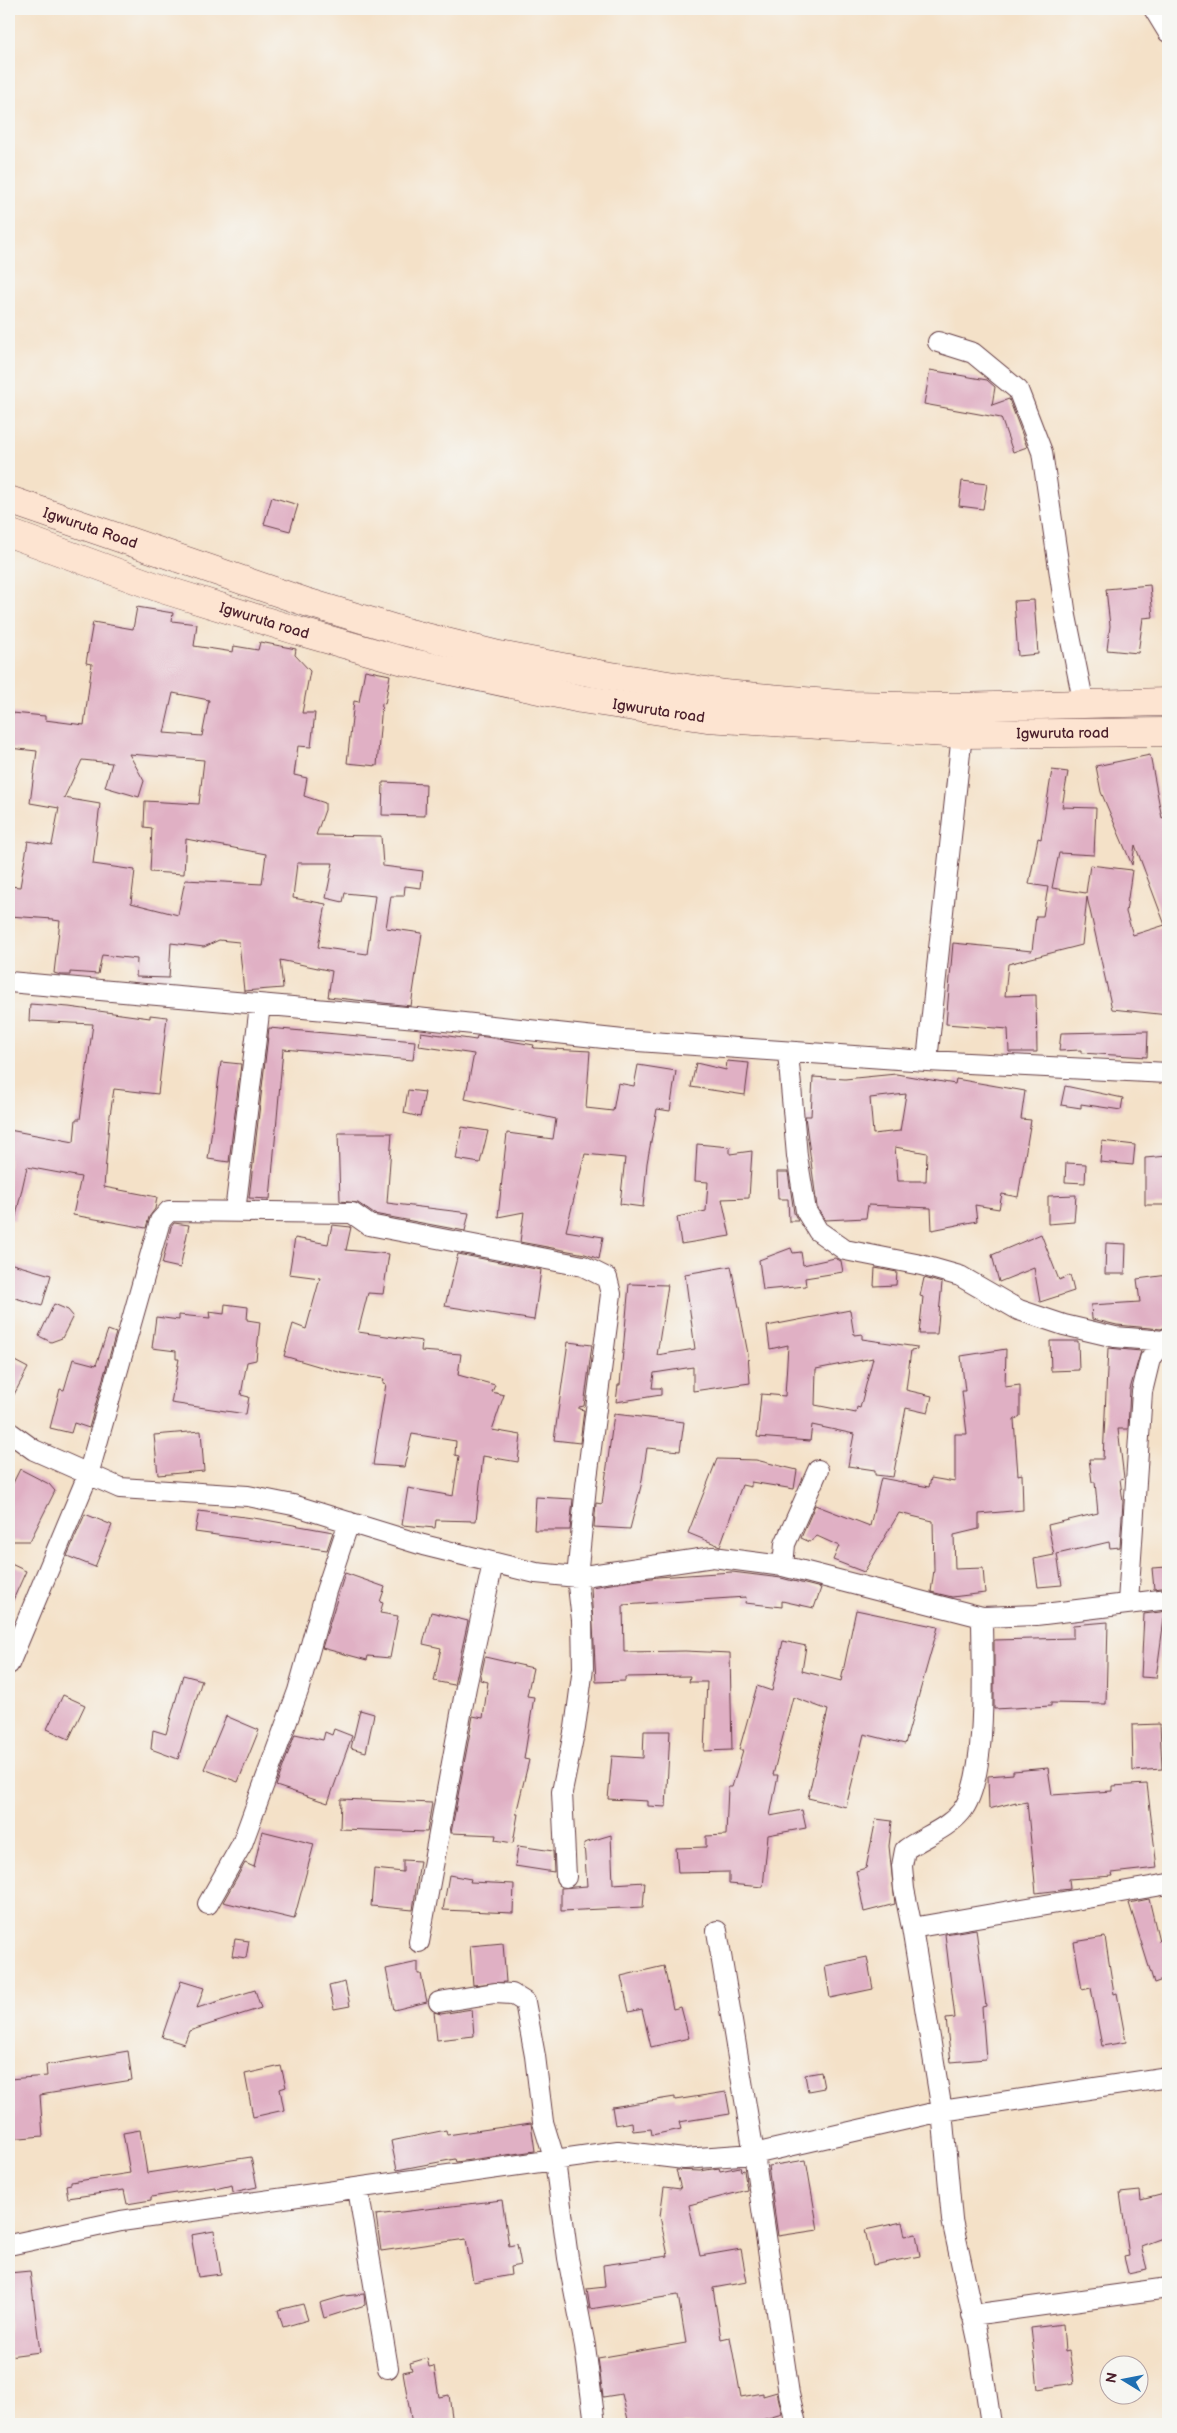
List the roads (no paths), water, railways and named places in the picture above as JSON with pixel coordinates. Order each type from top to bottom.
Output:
[{"type":"main road","name":"Igwuruta Road","points":[[9,500],[173,556]]},
{"type":"main road","points":[[9,533],[162,589],[173,556]]},
{"type":"main road","name":"Igwuruta road","points":[[173,556],[306,602],[402,632],[499,655],[599,674],[725,694],[850,705],[954,707],[1168,702]]},
{"type":"main road","name":"Igwuruta road","points":[[162,589],[258,620],[404,661],[581,699],[707,718],[962,734],[1168,732]]},
{"type":"street","points":[[1154,9],[1168,32]]},
{"type":"street","points":[[938,342],[973,352],[1018,390],[1042,452],[1066,616],[1084,705]]},
{"type":"street","points":[[927,1061],[962,734]]},
{"type":"street","points":[[9,982],[417,1018],[623,1040],[927,1061],[1168,1073]]},
{"type":"street","points":[[235,1212],[260,1005]]},
{"type":"street","points":[[788,1052],[792,1116],[806,1211],[818,1231],[845,1250],[921,1265],[960,1276],[1019,1310],[1064,1325],[1115,1337],[1166,1340]]},
{"type":"street","points":[[9,1664],[88,1475],[160,1221],[169,1211],[352,1213],[369,1225],[583,1266],[607,1278],[611,1294],[586,1486],[577,1577],[582,1620],[583,1668],[575,1728],[562,1792],[566,1877]]},
{"type":"street","points":[[1128,1602],[1142,1392],[1150,1359],[1166,1340]]},
{"type":"street","points":[[9,1432],[34,1450],[120,1488],[248,1496],[293,1505],[493,1563],[536,1573],[577,1577],[713,1557],[783,1566],[982,1617],[1036,1616],[1128,1602],[1168,1599]]},
{"type":"street","points":[[783,1566],[785,1544],[818,1470]]},
{"type":"street","points":[[208,1904],[242,1844],[298,1691],[326,1591],[349,1522]]},
{"type":"street","points":[[419,1942],[466,1688],[493,1563]]},
{"type":"street","points":[[982,1617],[983,1722],[973,1786],[962,1811],[948,1825],[921,1838],[905,1850],[902,1866],[904,1889],[942,2111],[952,2220],[972,2315],[991,2424]]},
{"type":"street","points":[[912,1928],[1168,1884]]},
{"type":"street","points":[[717,1931],[754,2154],[789,2394],[796,2424]]},
{"type":"street","points":[[439,2002],[495,1993],[512,1994],[525,2002],[535,2056],[543,2122],[555,2161],[568,2258],[585,2346],[594,2424]]},
{"type":"street","points":[[9,2245],[121,2221],[618,2151],[684,2159],[754,2154],[942,2111],[1168,2077]]},
{"type":"street","points":[[358,2189],[388,2368]]},
{"type":"street","points":[[972,2315],[1168,2288]]}]
